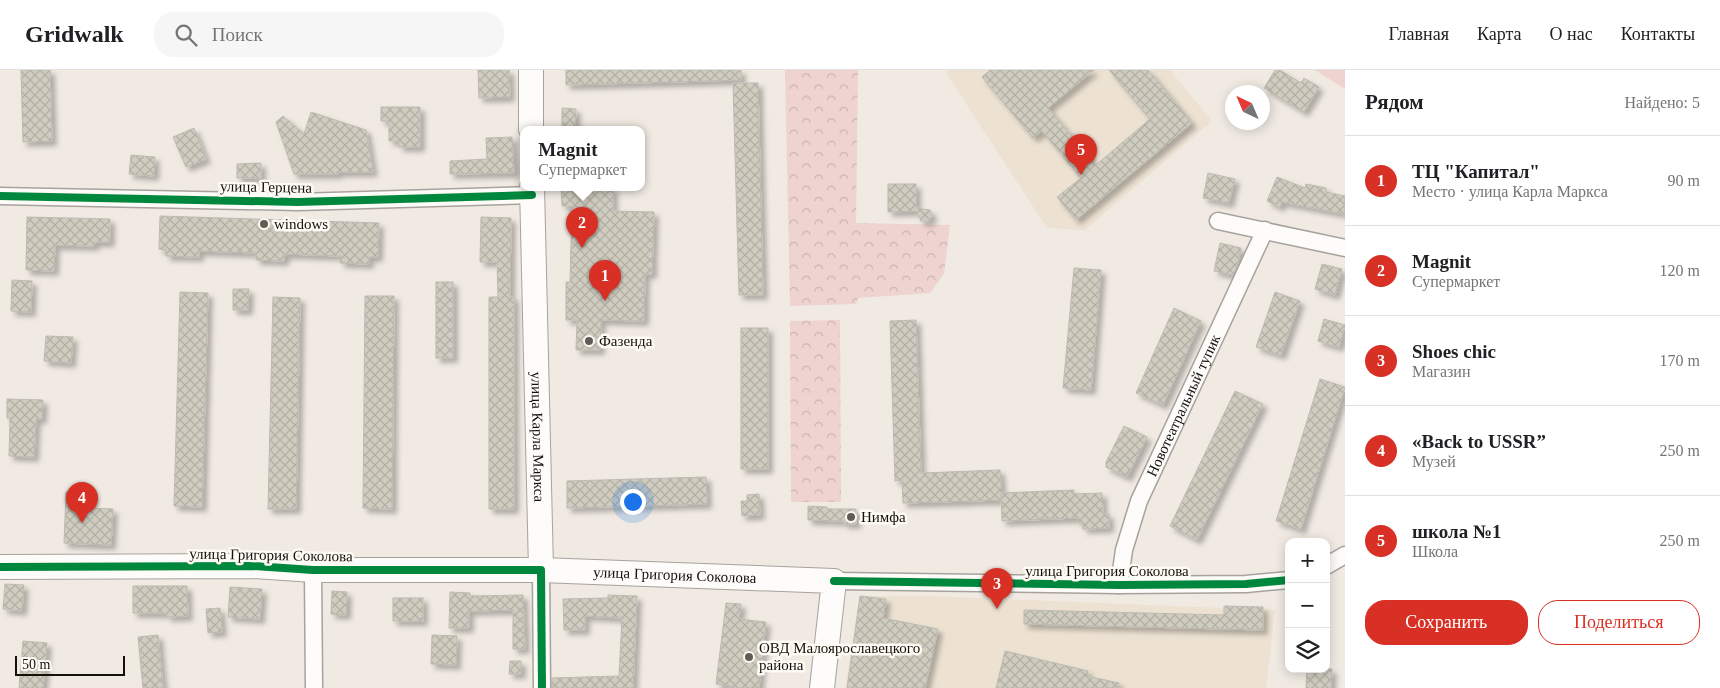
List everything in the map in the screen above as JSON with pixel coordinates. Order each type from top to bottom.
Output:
[{"type":"main road","points":[[531,70],[531,126]]},
{"type":"main road","name":"улица Карла Маркса","points":[[532,191],[541,570]]},
{"type":"main road","name":"улица Григория Соколова","points":[[0,566],[254,566],[313,570],[541,570],[834,581]]},
{"type":"main road","points":[[822,688],[834,581]]},
{"type":"street","name":"улица Герцена","points":[[0,196],[298,202],[532,191]]},
{"type":"street","points":[[1218,221],[1345,248]]},
{"type":"street","name":"Новотеатральный тупик","points":[[1119,585],[1124,550],[1139,502],[1265,230]]},
{"type":"street","points":[[1330,564],[1345,555]]},
{"type":"street","points":[[313,570],[314,688]]},
{"type":"street","name":"улица Карла Маркса","points":[[541,570],[542,688]]},
{"type":"street","name":"улица Григория Соколова","points":[[834,581],[1119,585],[1246,584],[1285,580]]},
{"type":"shaded area","points":[[949,70],[1170,70],[1212,121],[1085,230],[1047,228],[946,73]]},
{"type":"shaded area","points":[[860,596],[927,596],[1275,610],[1266,688],[845,688]]},
{"type":"green space","points":[[785,70],[858,70],[856,223],[950,225],[944,274],[930,293],[858,298],[856,304],[790,306]]},
{"type":"green space","points":[[1315,70],[1345,70],[1345,89]]},
{"type":"green space","points":[[840,320],[841,502],[791,502],[790,321]]},
{"type":"building","points":[[21,70],[50,70],[52,141],[23,142]]},
{"type":"building","points":[[478,70],[509,70],[510,97],[479,98]]},
{"type":"building","points":[[566,70],[741,70],[741,80],[566,85]]},
{"type":"building","points":[[990,70],[1094,70],[1048,108],[1096,165],[1150,119],[1109,70],[1148,70],[1192,123],[1076,220],[1057,197],[1081,178],[1042,131],[1033,138],[982,77]]},
{"type":"building","points":[[1275,70],[1280,70],[1301,83],[1304,78],[1319,87],[1304,112],[1270,92],[1270,85],[1266,85]]},
{"type":"building","points":[[733,83],[758,83],[763,295],[739,295]]},
{"type":"building","points":[[381,107],[420,107],[420,147],[399,147],[399,141],[389,141],[389,121],[381,121]]},
{"type":"building","points":[[562,108],[576,109],[575,126],[562,126]]},
{"type":"building","points":[[311,112],[366,130],[373,172],[294,174],[276,122],[283,116],[304,134]]},
{"type":"building","points":[[194,128],[206,159],[186,167],[173,137]]},
{"type":"building","points":[[512,137],[514,173],[450,174],[450,161],[487,159],[486,138]]},
{"type":"building","points":[[131,155],[155,157],[154,176],[129,174]]},
{"type":"building","points":[[261,163],[261,178],[237,178],[237,164]]},
{"type":"building","points":[[1208,173],[1235,179],[1229,203],[1203,198]]},
{"type":"building","points":[[1277,177],[1305,188],[1306,184],[1326,188],[1326,192],[1345,196],[1345,214],[1282,202],[1280,207],[1267,201]]},
{"type":"building","points":[[888,184],[916,184],[916,208],[930,210],[932,216],[929,221],[921,221],[916,211],[888,212]]},
{"type":"building","points":[[561,191],[613,191],[613,211],[654,212],[652,274],[645,274],[644,321],[601,320],[600,350],[576,350],[577,320],[566,320],[566,282],[570,282],[572,206],[562,206]]},
{"type":"building","points":[[160,216],[379,223],[378,257],[369,257],[369,264],[340,263],[341,256],[285,254],[284,261],[256,260],[256,253],[199,251],[199,257],[166,256],[166,250],[159,249]]},
{"type":"building","points":[[27,217],[110,219],[110,242],[95,242],[94,246],[55,245],[54,271],[26,270]]},
{"type":"building","points":[[481,217],[511,218],[510,297],[514,297],[514,509],[489,509],[489,297],[498,297],[497,262],[480,262]]},
{"type":"building","points":[[1220,243],[1241,248],[1237,267],[1233,275],[1214,271]]},
{"type":"building","points":[[1322,264],[1342,269],[1335,295],[1315,289]]},
{"type":"building","points":[[1074,268],[1101,270],[1091,390],[1063,388]]},
{"type":"building","points":[[12,280],[32,281],[31,312],[11,311]]},
{"type":"building","points":[[436,282],[453,282],[453,358],[436,358]]},
{"type":"building","points":[[233,289],[249,289],[248,310],[233,310]]},
{"type":"building","points":[[180,292],[208,293],[202,507],[174,506]]},
{"type":"building","points":[[1275,292],[1300,301],[1281,355],[1256,347]]},
{"type":"building","points":[[365,296],[394,296],[392,509],[363,508]]},
{"type":"building","points":[[273,297],[300,298],[296,509],[268,509]]},
{"type":"building","points":[[1174,308],[1201,321],[1163,405],[1136,393]]},
{"type":"building","points":[[1324,319],[1345,325],[1339,347],[1318,341]]},
{"type":"building","points":[[916,320],[921,473],[1000,470],[1002,500],[903,503],[902,480],[895,481],[890,321]]},
{"type":"building","points":[[741,328],[768,328],[768,469],[741,469]]},
{"type":"building","points":[[46,336],[73,337],[71,363],[44,361]]},
{"type":"building","points":[[1320,379],[1345,387],[1301,529],[1276,521]]},
{"type":"building","points":[[1235,391],[1263,404],[1197,540],[1170,526]]},
{"type":"building","points":[[7,399],[43,400],[42,419],[36,419],[34,457],[9,456],[10,418],[7,418]]},
{"type":"building","points":[[1124,426],[1147,437],[1127,477],[1106,467],[1106,462]]},
{"type":"building","points":[[706,477],[707,504],[567,508],[567,481]]},
{"type":"building","points":[[1074,490],[1074,494],[1102,493],[1103,514],[1109,514],[1109,528],[1083,529],[1083,523],[1078,523],[1078,518],[1002,521],[1001,493]]},
{"type":"building","points":[[66,492],[91,493],[91,508],[113,509],[111,545],[64,543]]},
{"type":"building","points":[[759,494],[760,515],[742,516],[741,501],[747,501],[747,495]]},
{"type":"building","points":[[808,506],[827,507],[827,509],[856,509],[856,524],[844,524],[844,521],[808,520]]},
{"type":"building","points":[[5,584],[24,585],[22,611],[3,609]]},
{"type":"building","points":[[133,586],[187,586],[188,616],[167,617],[167,613],[133,613]]},
{"type":"building","points":[[230,587],[262,589],[260,619],[228,617]]},
{"type":"building","points":[[332,591],[347,592],[346,615],[331,614]]},
{"type":"building","points":[[450,592],[470,593],[470,596],[523,595],[525,649],[513,649],[513,610],[469,611],[469,628],[449,628]]},
{"type":"building","points":[[608,595],[637,596],[633,688],[552,688],[552,678],[619,676],[622,618],[585,616],[585,630],[564,630],[563,599],[608,598]]},
{"type":"building","points":[[860,596],[886,599],[883,618],[938,629],[925,688],[847,688]]},
{"type":"building","points":[[393,598],[423,598],[423,621],[393,621]]},
{"type":"building","points":[[726,603],[741,604],[739,619],[766,622],[759,688],[732,688],[732,686],[716,684]]},
{"type":"building","points":[[1224,606],[1263,607],[1263,630],[1024,624],[1024,610],[1224,615]]},
{"type":"building","points":[[220,608],[222,632],[208,633],[206,609]]},
{"type":"building","points":[[158,635],[163,688],[143,688],[138,637]]},
{"type":"building","points":[[432,635],[457,636],[456,665],[431,664]]},
{"type":"building","points":[[23,641],[47,643],[43,688],[19,688]]},
{"type":"building","points":[[1005,651],[1088,671],[1087,676],[1119,683],[1118,688],[996,688]]},
{"type":"building","points":[[510,661],[521,661],[521,674],[509,674]]},
{"type":"building","points":[[1330,669],[1332,669],[1331,688],[1306,688],[1307,673],[1330,673]]},
{"type":"cycle path","points":[[0,196],[298,202],[532,195]]},
{"type":"cycle path","points":[[0,567],[254,566],[313,570],[541,570],[542,688]]},
{"type":"cycle path","points":[[834,581],[1119,585],[1246,584],[1285,580]]},
{"type":"place","name":"школа №1","points":[[1081,175]]},
{"type":"place","name":"windows","points":[[264,224]]},
{"type":"place","name":"Magnit","points":[[582,248]]},
{"type":"place","name":"ТЦ \"Капитал\"","points":[[605,301]]},
{"type":"place","name":"Фазенда","points":[[589,341]]},
{"type":"place","name":"Нимфа","points":[[851,517]]},
{"type":"place","name":"«Back to USSR”","points":[[82,523]]},
{"type":"place","name":"Shoes chic","points":[[997,609]]},
{"type":"place","name":"ОВД Малоярославецкого района","points":[[749,657]]}]
